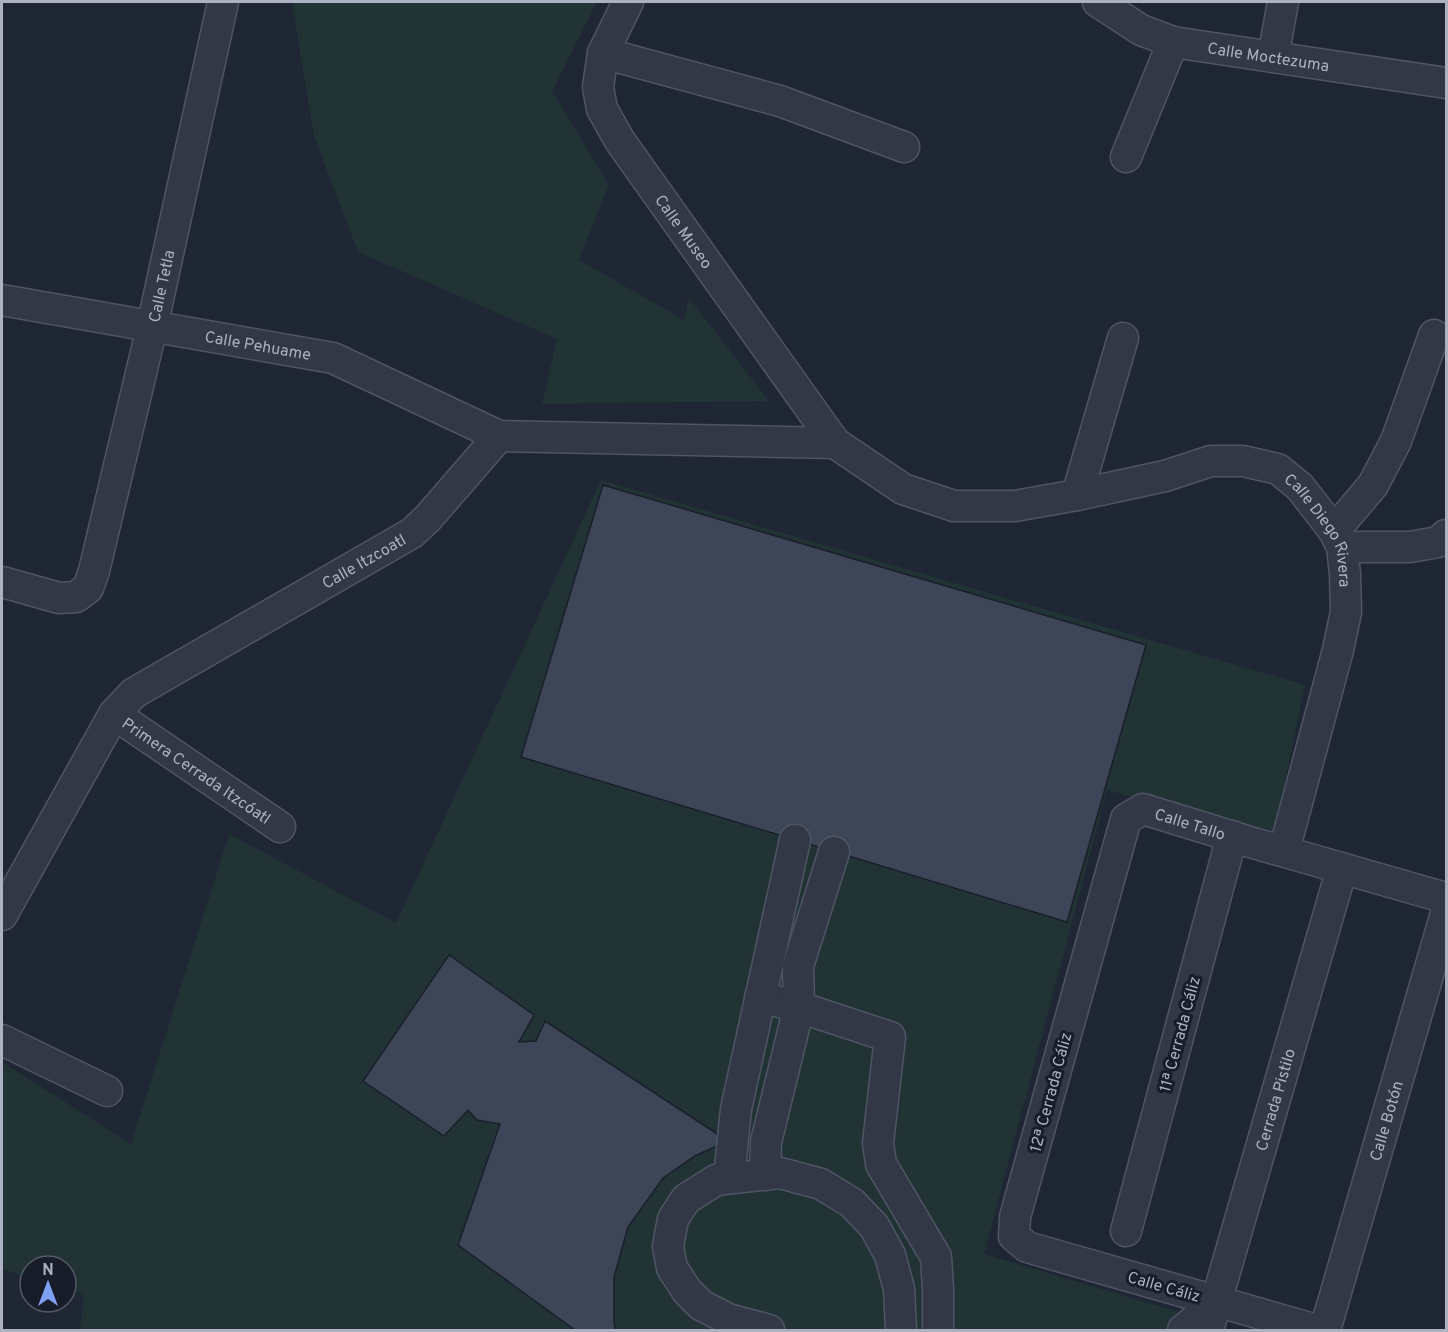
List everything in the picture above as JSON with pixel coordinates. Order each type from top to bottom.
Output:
[{"type":"street","name":"Calle Tetla","points":[[2,582],[59,598],[76,597],[88,588],[152,327],[223,2]]},
{"type":"street","name":"Calle Museo","points":[[628,2],[603,53],[598,87],[602,109],[620,141],[835,443]]},
{"type":"street","name":"Calle Moctezuma","points":[[1098,2],[1141,30],[1173,42],[1446,83]]},
{"type":"street","points":[[1273,57],[1283,2]]},
{"type":"street","points":[[1126,157],[1173,42]]},
{"type":"street","points":[[603,53],[780,101],[904,147]]},
{"type":"street","name":"Calle Pehuame","points":[[2,300],[333,358],[499,436]]},
{"type":"street","points":[[1434,335],[1396,441],[1338,539],[1410,547],[1438,542],[1446,535]]},
{"type":"street","points":[[1077,495],[1124,338]]},
{"type":"street","points":[[499,436],[835,443]]},
{"type":"street","name":"Calle Itzcoatl","points":[[2,915],[114,714],[134,693],[412,533],[428,518],[499,436]]},
{"type":"street","name":"Calle Diego Rivera","points":[[835,443],[903,489],[954,506],[1015,506],[1165,476],[1211,461],[1243,461],[1278,469],[1300,487],[1338,539],[1345,574],[1346,612],[1284,851]]},
{"type":"street","name":"Primera Cerrada Itzcóatl","points":[[114,714],[280,827]]},
{"type":"street","name":"Calle Tallo","points":[[1089,949],[1126,819],[1143,809],[1284,851]]},
{"type":"street","name":"11ª Cerrada Cáliz","points":[[1126,1231],[1232,836]]},
{"type":"street","points":[[729,1178],[735,1109],[795,840]]},
{"type":"street","points":[[1284,851],[1446,898]]},
{"type":"street","points":[[765,1175],[766,1142],[799,1007],[798,966],[834,852]]},
{"type":"street","name":"Cerrada Pistilo","points":[[1208,1330],[1342,868]]},
{"type":"street","name":"Calle Botón","points":[[1324,1330],[1446,913]]},
{"type":"street","name":"12ª Cerrada Cáliz","points":[[1014,1236],[1015,1217],[1089,949]]},
{"type":"street","points":[[760,997],[799,1007],[890,1037],[879,1143],[881,1164],[936,1257],[938,1330]]},
{"type":"street","points":[[2,1040],[107,1091]]},
{"type":"street","points":[[769,1330],[728,1319],[701,1305],[687,1291],[672,1268],[668,1246],[673,1220],[686,1199],[716,1180],[780,1173],[822,1184],[852,1203],[874,1226],[890,1255],[898,1289],[901,1330]]},
{"type":"street","name":"Calle Cáliz","points":[[1014,1236],[1027,1247],[1317,1330]]},
{"type":"street","points":[[1183,1330],[1217,1302]]},
{"type":"shaded area","points":[[292,2],[597,2],[552,91],[609,185],[579,260],[684,320],[689,298],[769,401],[542,404],[557,339],[358,252],[314,136]]},
{"type":"shaded area","points":[[601,480],[1305,685],[1274,837],[1107,790],[984,1254],[1199,1318],[1195,1330],[80,1330],[84,1294],[78,1292],[78,1254],[18,1254],[18,1274],[2,1269],[2,1062],[131,1144],[229,834],[396,923]]},
{"type":"building","points":[[603,485],[1146,645],[1067,922],[521,757]]},
{"type":"building","points":[[449,955],[534,1015],[519,1042],[536,1041],[545,1021],[728,1141],[695,1156],[663,1178],[628,1227],[614,1277],[616,1330],[575,1330],[458,1245],[500,1124],[477,1120],[468,1110],[444,1136],[363,1081]]}]
